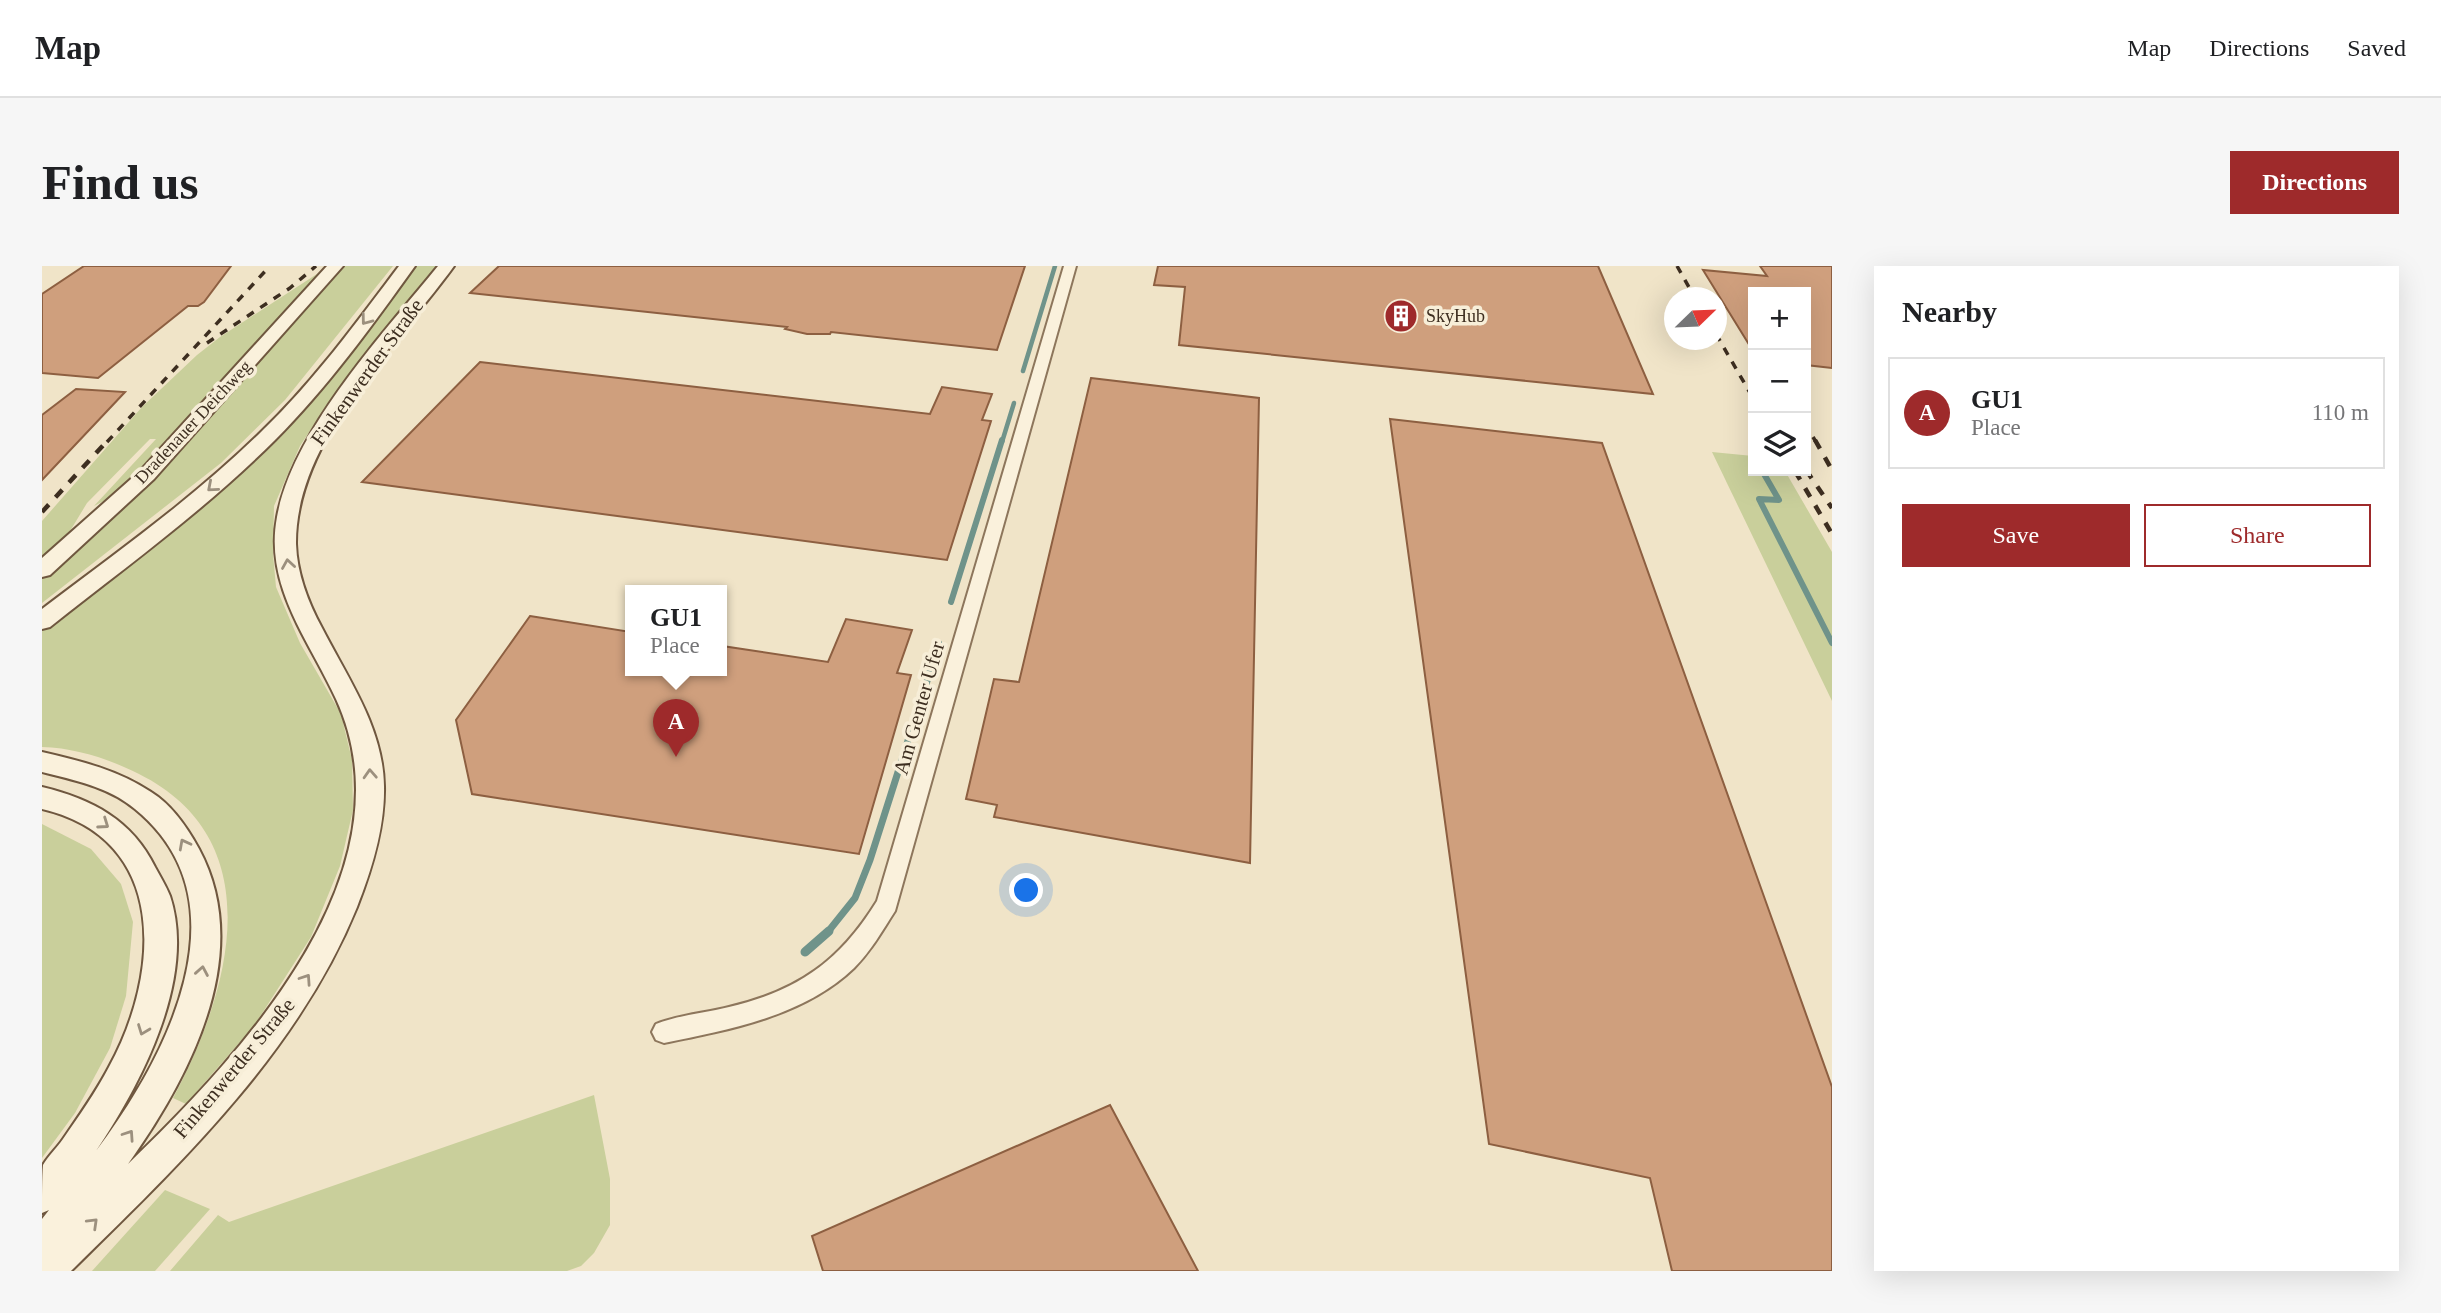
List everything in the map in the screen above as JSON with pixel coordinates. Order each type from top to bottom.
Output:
[{"type":"main road","name":"Dradenauer Deichweg","points":[[42,570],[147,475],[335,266]]},
{"type":"main road","name":"Finkenwerder Straße","points":[[42,621],[208,491],[269,436],[316,384],[407,266]]},
{"type":"main road","name":"Finkenwerder Straße","points":[[44,1271],[152,1166],[244,1064],[314,967],[341,911],[366,841],[371,772],[366,741],[357,713],[295,597],[287,569],[286,516],[292,491],[314,443],[359,377],[446,266]]},
{"type":"main road","points":[[42,762],[69,766],[119,784],[152,805],[178,833],[200,877],[205,908],[206,942],[196,1000],[186,1032],[171,1065],[149,1105],[119,1149],[42,1248]]},
{"type":"main road","points":[[42,798],[71,806],[99,819],[124,840],[142,865],[155,891],[161,939],[155,989],[146,1024],[128,1067],[71,1159],[42,1195]]},
{"type":"street","name":"Am Genter Ufer","points":[[664,1032],[725,1020],[805,991],[846,962],[876,926],[887,904],[1070,266]]},
{"type":"green space","points":[[342,266],[393,266],[285,400],[221,463],[42,603],[42,578],[118,511]]},
{"type":"green space","points":[[415,266],[436,266],[325,408],[300,446],[274,506],[273,554],[276,587],[300,643],[341,714],[352,760],[353,810],[340,866],[311,937],[254,1026],[186,1104],[173,1098],[211,1012],[223,967],[228,921],[224,878],[209,838],[181,803],[139,774],[116,764],[80,752],[42,747],[42,630],[258,457],[315,396]]},
{"type":"green space","points":[[323,270],[149,462],[106,500],[94,506],[156,439],[150,439],[87,503],[64,541],[42,559],[42,521],[142,407],[220,337]]},
{"type":"green space","points":[[1712,452],[1748,456],[1748,476],[1788,476],[1832,552],[1832,701]]},
{"type":"green space","points":[[42,824],[91,849],[121,884],[133,922],[126,996],[110,1048],[75,1113],[42,1158]]},
{"type":"green space","points":[[594,1095],[610,1179],[610,1225],[594,1253],[581,1266],[567,1271],[170,1271],[218,1215],[229,1222]]},
{"type":"green space","points":[[165,1190],[210,1209],[155,1271],[92,1271]]},
{"type":"building","points":[[84,266],[231,266],[204,302],[198,306],[188,306],[98,378],[42,373],[42,294]]},
{"type":"building","points":[[499,266],[1025,266],[997,350],[831,332],[807,334],[785,329],[787,327],[470,293]]},
{"type":"building","name":"SkyHub","points":[[1158,266],[1598,266],[1653,394],[1179,345],[1185,287],[1154,285]]},
{"type":"building","points":[[1760,266],[1832,266],[1832,368],[1811,366],[1811,287],[1748,287],[1748,343],[1727,309],[1727,287],[1713,287],[1703,270],[1767,276]]},
{"type":"building","points":[[480,362],[930,414],[942,387],[992,394],[982,420],[991,421],[947,560],[362,482]]},
{"type":"building","points":[[1091,378],[1259,398],[1250,863],[994,817],[997,805],[966,799],[994,679],[1019,682]]},
{"type":"building","points":[[76,389],[125,392],[42,480],[42,415]]},
{"type":"building","points":[[1390,419],[1602,443],[1832,1087],[1832,1271],[1672,1271],[1650,1178],[1489,1144]]},
{"type":"building","points":[[530,616],[625,631],[625,676],[727,676],[727,647],[828,662],[846,619],[912,630],[897,673],[911,675],[859,854],[472,794],[456,720]]},
{"type":"building","points":[[1110,1105],[1198,1271],[823,1271],[812,1236]]},
{"type":"waterway","points":[[1023,371],[1055,266]]},
{"type":"waterway","points":[[1002,442],[1014,403]]},
{"type":"waterway","points":[[951,602],[1002,440]]},
{"type":"waterway","points":[[1765,476],[1779,500],[1759,499],[1832,643]]},
{"type":"waterway","points":[[933,660],[939,643]]},
{"type":"waterway","points":[[828,932],[855,898],[870,860],[934,659]]},
{"type":"waterway","points":[[805,952],[828,932]]},
{"type":"railway","points":[[107,442],[270,266]]},
{"type":"railway","points":[[207,343],[290,288],[316,266]]},
{"type":"railway","points":[[1677,266],[1689,287]]},
{"type":"railway","points":[[1725,350],[1748,389]]},
{"type":"railway","points":[[1813,437],[1816,442]]},
{"type":"railway","points":[[42,512],[108,440]]},
{"type":"railway","points":[[1815,440],[1832,470]]},
{"type":"railway","points":[[1798,476],[1832,534]]},
{"type":"railway","points":[[1810,476],[1832,508]]},
{"type":"place","name":"SkyHub","points":[[1401,316]]},
{"type":"place","name":"GU1","points":[[676,757]]}]
